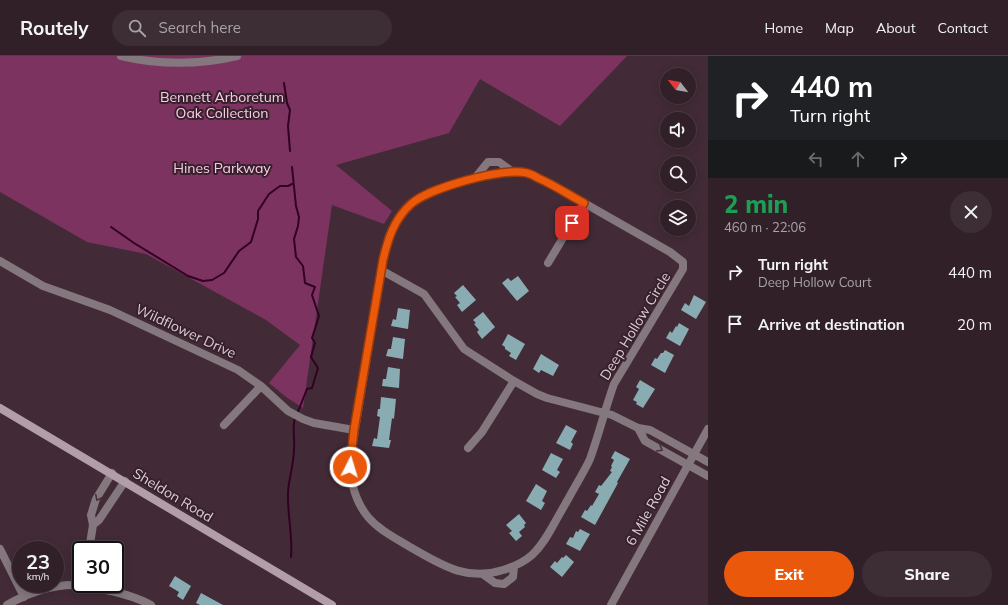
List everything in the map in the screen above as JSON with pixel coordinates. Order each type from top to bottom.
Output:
[{"type":"main road","name":"Sheldon Road","points":[[0,408],[112,473],[332,605]]},
{"type":"street","points":[[121,56],[176,63],[214,60],[237,56]]},
{"type":"street","name":"Deep Hollow Circle","points":[[474,179],[488,162],[500,162],[513,172]]},
{"type":"street","name":"Deep Hollow Circle","points":[[513,172],[528,173],[549,183],[670,252],[683,262],[681,274],[614,384],[589,461],[550,532],[531,556],[514,566],[499,572],[484,575],[464,573],[440,564],[389,535],[378,527],[368,517],[358,499],[351,476],[350,460],[381,270],[389,236],[399,218],[411,204],[429,192],[474,179],[486,175],[513,172]]},
{"type":"street","points":[[548,263],[584,203]]},
{"type":"street","name":"Wildflower Drive","points":[[0,261],[43,286],[110,310],[238,370],[261,386],[288,411],[303,419],[314,423],[354,430]]},
{"type":"street","points":[[381,270],[424,294],[464,349],[514,381],[547,398],[604,413],[638,428],[650,430],[708,462]]},
{"type":"street","points":[[468,448],[482,432],[514,381]]},
{"type":"street","points":[[224,426],[261,386]]},
{"type":"street","points":[[638,428],[645,441],[708,476]]},
{"type":"street","name":"6 Mile Road","points":[[611,605],[708,429]]},
{"type":"street","points":[[90,541],[93,525],[91,515],[96,500],[112,473]]},
{"type":"street","points":[[93,525],[99,520],[125,481]]},
{"type":"street","points":[[0,549],[24,597]]},
{"type":"street","name":"Deep Hollow Circle","points":[[484,575],[495,583],[504,584],[513,577],[514,566]]},
{"type":"street","points":[[7,605],[48,588],[72,586]]},
{"type":"street","points":[[122,593],[130,595],[150,605]]},
{"type":"green space","name":"Hines Parkway","points":[[0,56],[627,56],[560,126],[480,79],[449,133],[336,165],[392,211],[384,224],[332,205],[303,408],[286,397],[269,383],[300,345],[266,320],[146,254],[87,242],[0,192]]},
{"type":"building","points":[[518,276],[529,291],[517,301],[502,283],[508,278],[511,281]]},
{"type":"building","points":[[463,285],[476,300],[462,312],[457,305],[460,303],[455,297],[457,296],[454,293]]},
{"type":"building","points":[[694,295],[706,302],[696,319],[681,310],[685,303],[689,306]]},
{"type":"building","points":[[398,308],[410,310],[408,329],[391,326],[393,319],[396,320]]},
{"type":"building","points":[[483,312],[495,327],[482,339],[477,332],[479,330],[474,324],[476,323],[473,320]]},
{"type":"building","points":[[679,323],[689,329],[680,346],[666,338],[670,331],[672,333]]},
{"type":"building","points":[[508,334],[525,344],[516,360],[509,356],[511,353],[502,345]]},
{"type":"building","points":[[393,337],[405,339],[403,359],[386,356],[388,349],[391,349]]},
{"type":"building","points":[[665,350],[674,355],[665,373],[651,365],[655,358],[657,359]]},
{"type":"building","points":[[541,354],[559,365],[553,376],[541,370],[539,373],[533,369]]},
{"type":"building","points":[[388,367],[400,369],[399,388],[382,386],[383,379],[386,379]]},
{"type":"building","points":[[640,380],[655,389],[643,408],[636,404],[637,402],[633,400],[639,389],[636,387]]},
{"type":"building","points":[[381,397],[396,399],[394,419],[392,418],[389,448],[372,446],[374,438],[377,439],[380,417],[377,416],[378,409],[380,409]]},
{"type":"building","points":[[566,425],[577,431],[571,442],[573,444],[570,450],[556,443]]},
{"type":"building","points":[[615,451],[630,459],[595,525],[581,517],[585,510],[587,511],[591,505],[592,506],[599,494],[595,492],[599,485],[601,486],[612,472],[610,471],[614,460],[611,458]]},
{"type":"building","points":[[551,453],[563,459],[557,470],[560,472],[556,478],[542,470]]},
{"type":"building","points":[[536,484],[547,491],[542,501],[545,503],[541,510],[526,501]]},
{"type":"building","points":[[519,514],[526,523],[524,525],[525,527],[519,532],[522,536],[516,541],[509,533],[512,531],[506,525]]},
{"type":"building","points":[[580,529],[590,534],[580,551],[566,544],[570,537],[573,538],[576,531],[578,532]]},
{"type":"building","points":[[566,555],[574,562],[562,577],[550,567],[555,561],[557,563]]},
{"type":"building","points":[[175,576],[191,586],[183,600],[177,596],[179,592],[169,586]]},
{"type":"building","points":[[201,593],[223,605],[200,605],[196,603]]},
{"type":"waterway","points":[[284,83],[287,103],[290,110],[288,126],[290,151]]},
{"type":"waterway","points":[[292,167],[296,206],[299,217],[294,239],[296,257],[303,266],[305,283],[315,287],[312,295],[319,316],[312,338],[315,343],[311,357],[318,368],[312,388],[307,389],[297,414]]},
{"type":"waterway","points":[[111,227],[188,276],[203,281],[212,280],[224,273],[239,251],[251,242],[258,219],[258,211],[269,194],[280,186],[288,186],[292,184]]},
{"type":"waterway","points":[[291,557],[288,492],[294,455],[295,418]]},
{"type":"route","points":[[350,467],[354,430],[383,260],[389,236],[399,218],[411,204],[429,192],[486,175],[513,172],[528,173],[584,203],[572,223]]},
{"type":"park label","name":"Bennett Arboretum Oak Collection","points":[[222,106]]}]
